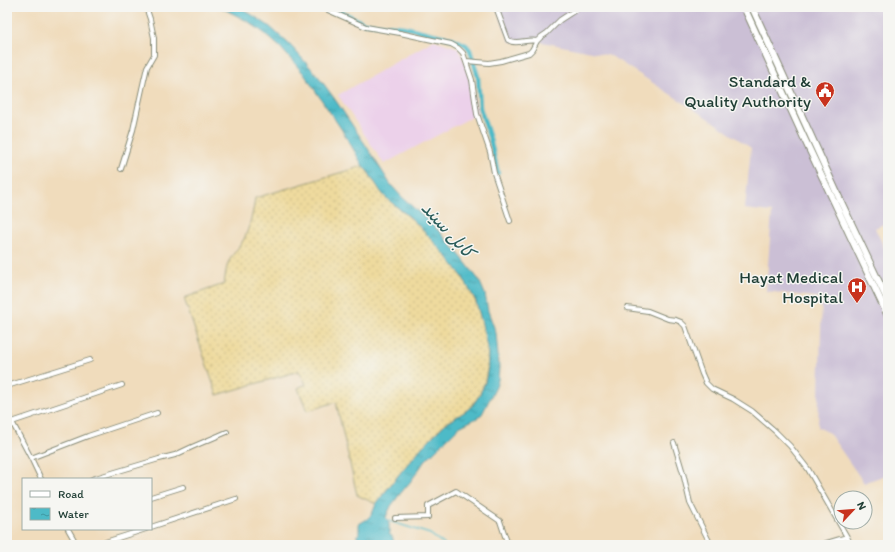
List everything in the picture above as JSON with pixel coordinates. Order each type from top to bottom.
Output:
[{"type":"highway","points":[[744,7],[804,138],[860,250],[888,301]]},
{"type":"highway","points":[[752,7],[842,204],[888,316]]},
{"type":"street","points":[[121,169],[133,130],[144,80],[154,55],[154,38],[146,7]]},
{"type":"street","points":[[321,7],[366,28],[400,33],[451,44],[463,52],[472,80],[477,114],[490,152],[494,173],[510,221]]},
{"type":"street","points":[[496,7],[510,42],[521,43],[534,40],[537,41]]},
{"type":"street","points":[[466,61],[489,63],[528,53],[532,50],[537,41],[560,20],[580,7]]},
{"type":"street","points":[[627,308],[648,311],[668,319],[681,322],[685,326],[706,383],[752,411],[790,446],[808,469],[851,545]]},
{"type":"street","points":[[7,386],[90,360]]},
{"type":"street","points":[[12,422],[122,385]]},
{"type":"street","points":[[7,406],[12,422],[41,478]]},
{"type":"street","points":[[31,458],[88,436],[157,413]]},
{"type":"street","points":[[95,478],[160,458],[175,455],[227,432]]},
{"type":"street","points":[[674,443],[690,503],[711,545]]},
{"type":"street","points":[[152,497],[183,487]]},
{"type":"street","points":[[395,518],[428,517],[428,506],[456,491],[500,521],[508,545]]},
{"type":"street","points":[[152,527],[236,500]]},
{"type":"street","points":[[69,530],[77,545]]},
{"type":"street","points":[[96,545],[143,530]]},
{"type":"street","points":[[820,545],[847,537]]},
{"type":"shaded area","points":[[496,7],[888,7],[888,222],[875,228],[888,256],[888,474],[864,483],[829,433],[818,427],[822,298],[766,291],[772,212],[745,209],[751,148],[611,56],[537,41],[510,42]]},
{"type":"shaded area","points":[[434,40],[458,48],[469,70],[477,114],[384,164],[338,95]]},
{"type":"sand","points":[[363,166],[390,201],[420,227],[459,271],[471,292],[480,315],[486,341],[488,362],[484,383],[480,393],[471,407],[449,421],[437,431],[399,474],[376,504],[357,495],[336,402],[307,411],[298,388],[306,384],[299,371],[217,395],[184,298],[224,284],[228,263],[244,239],[248,230],[255,198]]},
{"type":"water","points":[[220,7],[240,7],[269,26],[290,45],[318,76],[334,98],[391,185],[439,231],[459,254],[479,280],[485,294],[488,311],[496,333],[499,367],[496,387],[482,414],[459,427],[424,462],[391,506],[386,517],[389,524],[389,534],[393,538],[393,545],[367,545],[356,536],[359,534],[359,524],[372,514],[376,504],[382,496],[423,446],[445,424],[473,405],[479,396],[485,383],[488,368],[488,352],[476,301],[462,276],[449,259],[410,217],[387,199],[381,192],[363,166],[344,133],[304,74],[280,47],[264,33],[249,22]]},
{"type":"waterway","points":[[332,7],[364,23],[404,27],[454,39],[466,45],[470,50],[478,77],[480,108],[490,139],[498,173]]},
{"type":"waterway","points":[[386,520],[430,534],[445,545]]},
{"type":"place","name":"Standard & Quality Authority","points":[[825,108]]},
{"type":"place","name":"Hayat Medical Hospital","points":[[857,304]]},
{"type":"water label","name":"کابل سيند","points":[[448,230]]}]
